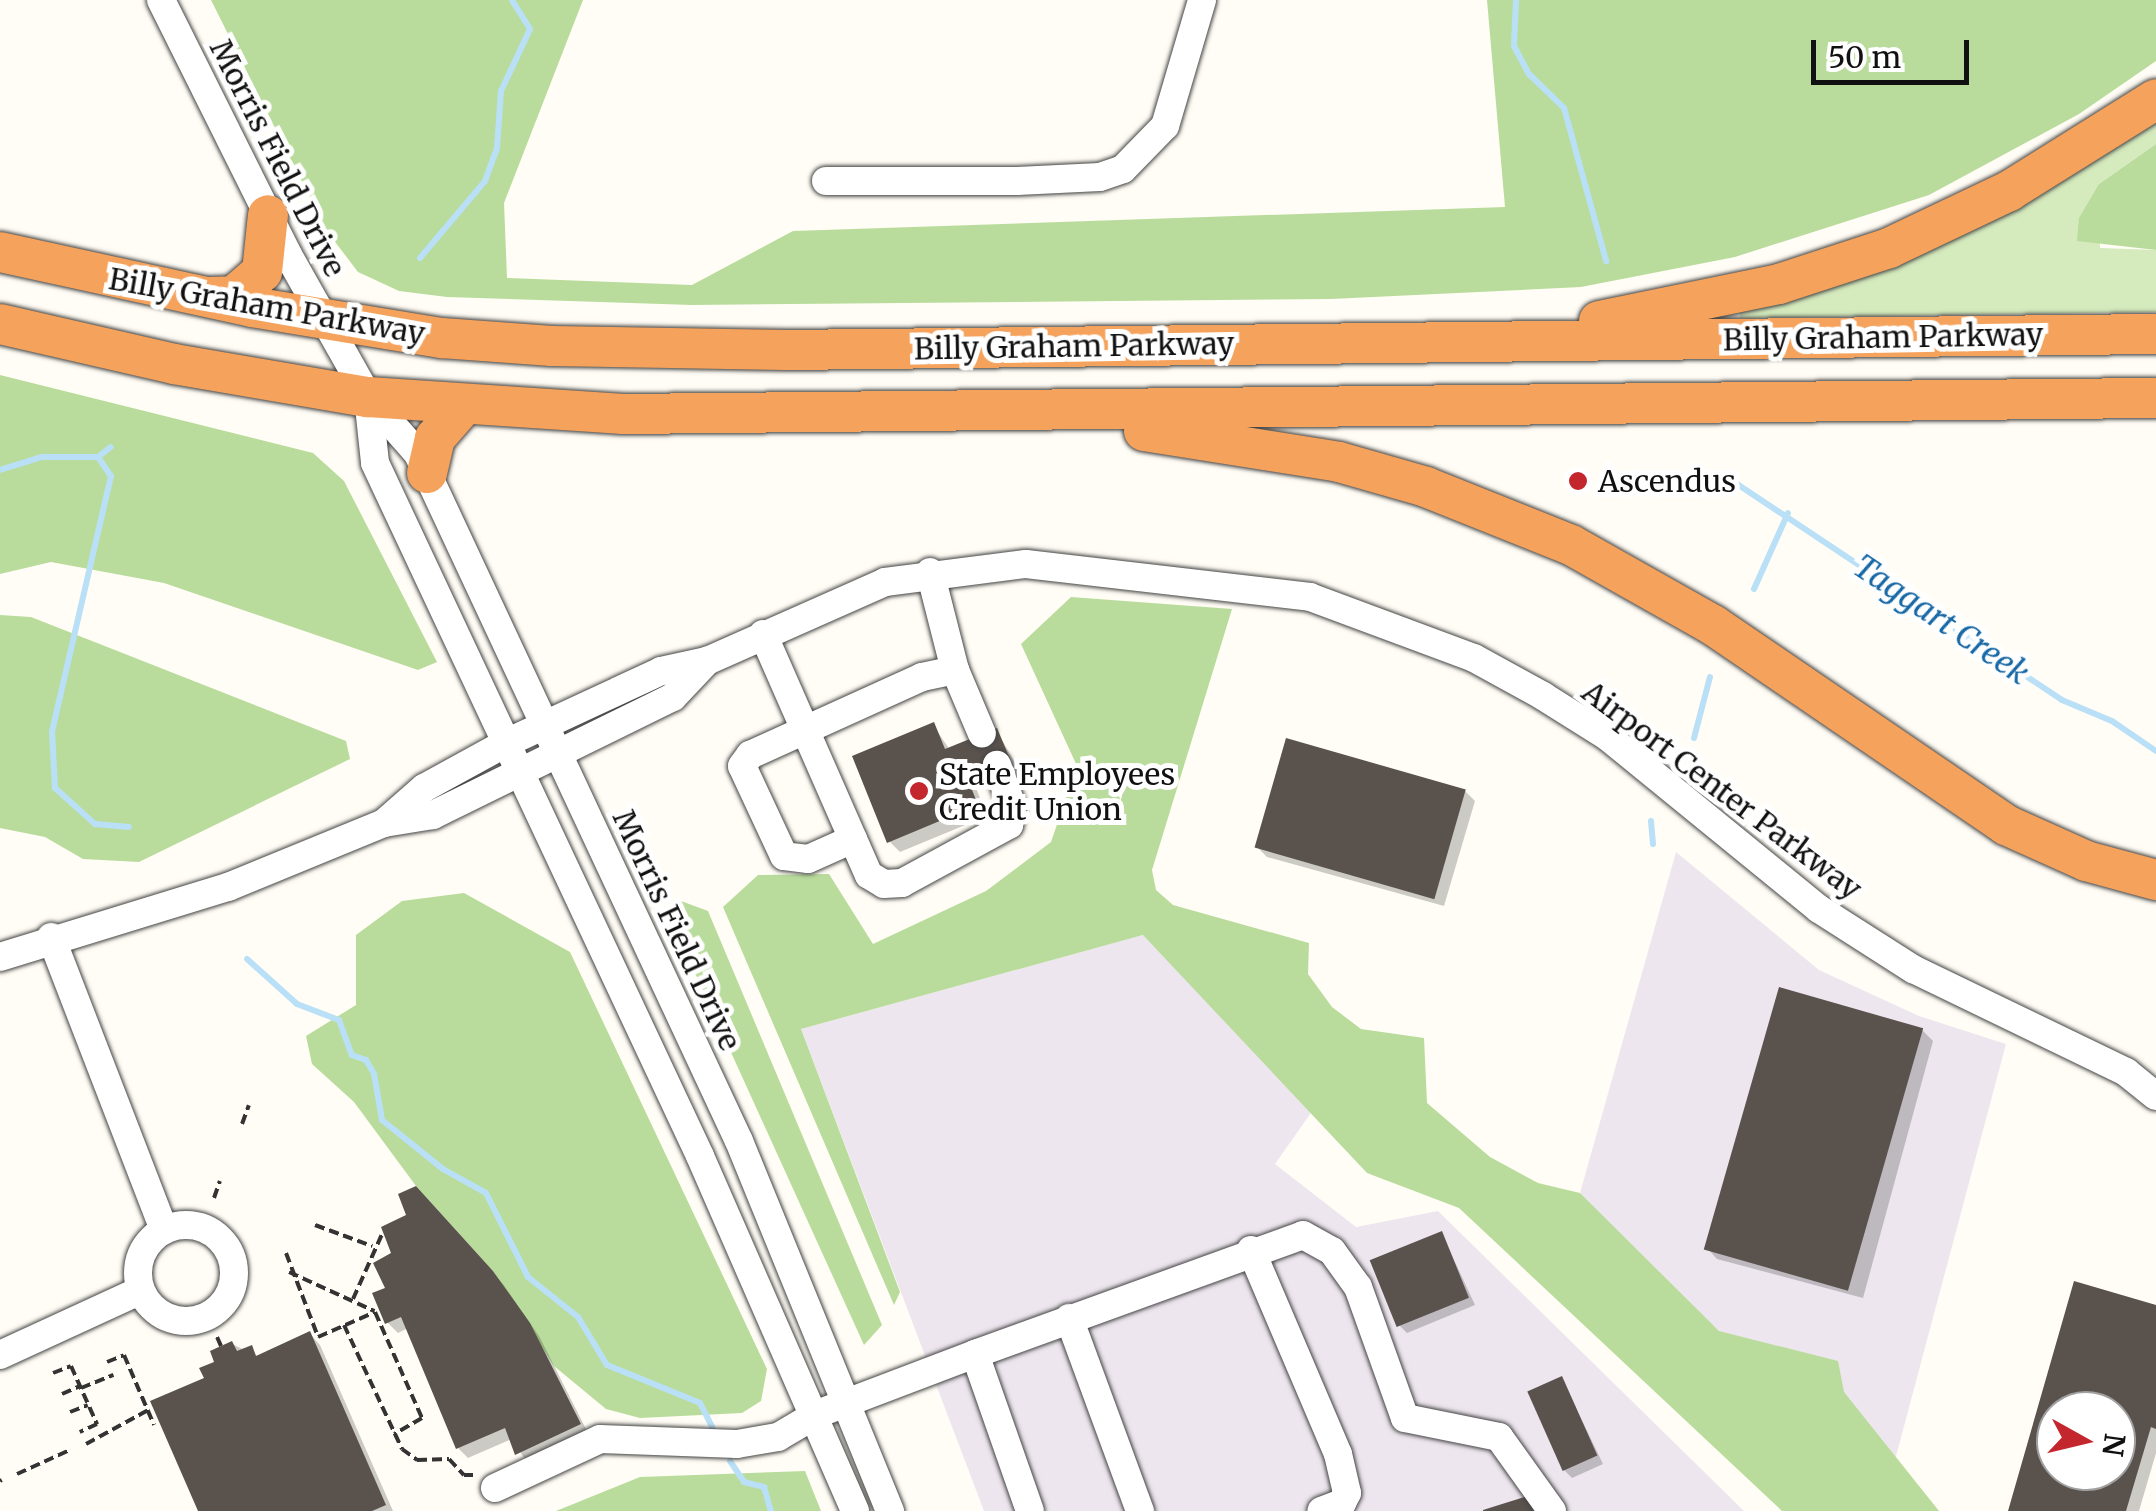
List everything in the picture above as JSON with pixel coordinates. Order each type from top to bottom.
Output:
[{"type":"highway","points":[[1347,342],[1616,320],[1822,271],[1974,210],[2156,99]]},
{"type":"highway","points":[[206,298],[234,296],[262,272],[268,215]]},
{"type":"highway","name":"Billy Graham Parkway","points":[[0,252],[206,298],[442,338],[669,350],[2156,334]]},
{"type":"highway","name":"Billy Graham Parkway","points":[[0,324],[174,364],[368,397],[463,406],[712,416],[2156,398]]},
{"type":"highway","points":[[427,473],[434,438],[463,406]]},
{"type":"highway","points":[[951,413],[1237,442],[1339,462],[1496,512],[1606,563],[1713,624],[2006,825],[2086,861],[2156,880]]},
{"type":"street","name":"Morris Field Drive","points":[[161,0],[268,215],[368,397],[427,473],[739,1141],[890,1511]]},
{"type":"street","points":[[826,181],[1017,181],[1100,177],[1123,169],[1165,126],[1202,0]]},
{"type":"street","name":"Morris Field Drive","points":[[368,397],[375,463],[817,1414],[855,1511]]},
{"type":"street","name":"Airport Center Parkway","points":[[384,823],[424,788],[504,744],[661,671],[707,660],[884,582],[930,572],[1026,564],[1087,567],[1310,597],[1474,658],[1608,737],[1819,908],[1913,970],[2093,1055],[2156,1096]]},
{"type":"street","points":[[930,572],[955,670],[982,734]]},
{"type":"street","points":[[762,634],[868,875],[884,884],[902,883],[1009,825],[1012,806],[997,764]]},
{"type":"street","name":"Airport Center Parkway","points":[[384,823],[433,815],[560,756],[673,697],[707,660]]},
{"type":"street","points":[[853,839],[808,859],[784,856],[742,766],[750,755],[922,677],[955,670]]},
{"type":"street","points":[[0,958],[51,937],[228,887],[384,823]]},
{"type":"street","points":[[51,937],[164,1230]]},
{"type":"street","points":[[188,1224],[217,1235],[234,1262],[230,1294],[220,1308],[192,1321],[161,1314],[141,1290],[140,1259],[164,1230],[188,1224]]},
{"type":"street","points":[[486,1480],[600,1440],[737,1444],[778,1437],[817,1414],[1251,1250],[1304,1235],[1332,1251],[1358,1287],[1405,1418],[1499,1437],[1552,1511]]},
{"type":"street","points":[[1251,1250],[1338,1454],[1348,1493],[1342,1503],[1322,1511]]},
{"type":"street","points":[[0,1355],[141,1290]]},
{"type":"street","points":[[1069,1318],[1140,1511]]},
{"type":"street","points":[[975,1354],[1030,1511]]},
{"type":"path","points":[[242,1124],[249,1105]]},
{"type":"path","points":[[214,1198],[220,1181]]},
{"type":"path","points":[[316,1225],[374,1247]]},
{"type":"path","points":[[353,1299],[382,1232]]},
{"type":"path","points":[[286,1253],[289,1272],[318,1337],[374,1312]]},
{"type":"path","points":[[289,1272],[374,1312],[422,1418],[394,1434]]},
{"type":"path","points":[[344,1325],[394,1434],[417,1460],[449,1458],[464,1476],[486,1480]]},
{"type":"path","points":[[217,1337],[221,1346]]},
{"type":"path","points":[[108,1362],[124,1355],[154,1425]]},
{"type":"path","points":[[53,1373],[71,1366],[81,1387],[96,1424],[80,1432]]},
{"type":"path","points":[[62,1394],[113,1375]]},
{"type":"path","points":[[70,1412],[88,1405]]},
{"type":"path","points":[[86,1444],[148,1410]]},
{"type":"path","points":[[17,1474],[70,1450]]},
{"type":"shaded area","points":[[1676,852],[1819,970],[1919,1016],[2006,1044],[1891,1475],[1685,1302],[1580,1193]]},
{"type":"shaded area","points":[[1143,935],[1332,1083],[1275,1164],[1356,1227],[1438,1211],[1744,1511],[984,1511],[801,1029]]},
{"type":"green space","points":[[211,0],[583,0],[504,203],[507,278],[692,285],[793,231],[1505,207],[1487,0],[2156,0],[2156,61],[2079,114],[1929,195],[1735,257],[1581,287],[1331,299],[692,305],[447,297],[399,291],[358,272],[326,230]]},
{"type":"green space","points":[[2156,114],[2156,144],[2099,184],[2100,248],[2156,250],[2156,312],[1740,318],[1740,304]]},
{"type":"green space","points":[[2156,144],[2156,250],[2077,241],[2079,218],[2099,184]]},
{"type":"green space","points":[[0,375],[313,453],[344,481],[437,662],[418,670],[164,583],[51,562],[0,574]]},
{"type":"green space","points":[[1071,597],[1232,609],[1152,870],[1156,890],[1173,905],[1309,943],[1308,974],[1332,1007],[1361,1029],[1424,1038],[1427,1103],[1490,1157],[1538,1183],[1580,1193],[1719,1331],[1838,1361],[1844,1392],[1939,1511],[1782,1511],[1459,1208],[1367,1173],[1143,935],[801,1029],[900,1292],[894,1305],[723,907],[758,875],[829,874],[873,944],[986,891],[1051,842],[1077,766],[1021,644]]},
{"type":"green space","points":[[0,615],[31,617],[346,741],[350,759],[139,862],[83,859],[45,837],[0,828]]},
{"type":"green space","points":[[464,893],[570,952],[767,1369],[761,1401],[742,1413],[640,1418],[606,1409],[554,1366],[493,1271],[416,1186],[354,1102],[312,1064],[306,1036],[356,1005],[356,935],[402,901]]},
{"type":"green space","points":[[681,901],[708,911],[882,1325],[864,1345],[680,940]]},
{"type":"green space","points":[[805,1471],[821,1511],[556,1511],[640,1477]]},
{"type":"building","name":"State Employees Credit Union","points":[[934,722],[945,749],[997,728],[1010,759],[967,777],[978,805],[887,843],[852,756]]},
{"type":"building","points":[[1286,738],[1466,790],[1434,899],[1255,848]]},
{"type":"building","points":[[1779,987],[1923,1028],[1848,1291],[1704,1249]]},
{"type":"building","points":[[416,1186],[493,1271],[530,1323],[581,1424],[515,1455],[505,1428],[456,1449],[401,1317],[385,1324],[372,1293],[385,1288],[373,1263],[391,1253],[381,1227],[406,1215],[398,1194]]},
{"type":"building","points":[[1442,1231],[1469,1298],[1397,1327],[1370,1260]]},
{"type":"building","points":[[2074,1281],[2156,1305],[2156,1429],[2151,1427],[2136,1477],[2136,1391],[2042,1391]]},
{"type":"building","points":[[310,1331],[386,1505],[372,1511],[198,1511],[150,1401],[204,1378],[199,1368],[214,1362],[210,1351],[232,1341],[237,1351],[252,1345],[256,1356]]},
{"type":"building","points":[[1562,1376],[1597,1455],[1563,1471],[1527,1391]]},
{"type":"building","points":[[2036,1413],[2036,1491],[2132,1491],[2126,1511],[2008,1511]]},
{"type":"building","points":[[1531,1495],[1538,1511],[1483,1511],[1483,1510]]},
{"type":"waterway","name":"Taggart Creek","points":[[420,258],[485,181],[497,148],[501,91],[530,29],[512,0]]},
{"type":"waterway","name":"Taggart Creek","points":[[1516,0],[1514,46],[1529,74],[1564,108],[1606,261]]},
{"type":"waterway","name":"Taggart Creek","points":[[0,470],[42,457],[98,457],[111,447]]},
{"type":"waterway","points":[[98,457],[111,476],[52,731],[55,788],[95,824],[129,827]]},
{"type":"waterway","name":"Taggart Creek","points":[[1731,480],[2062,700],[2112,721],[2156,751]]},
{"type":"waterway","points":[[1754,589],[1788,513]]},
{"type":"waterway","points":[[1694,738],[1710,677]]},
{"type":"waterway","points":[[1651,821],[1653,844]]},
{"type":"waterway","points":[[247,959],[297,1004],[339,1020],[352,1055],[366,1060],[374,1074],[382,1120],[443,1169],[486,1193],[528,1277],[578,1317],[607,1365],[700,1403],[712,1427]]},
{"type":"waterway","points":[[730,1461],[744,1482],[764,1487],[771,1511]]},
{"type":"place","name":"Ascendus","points":[[1578,481]]},
{"type":"place","name":"State Employees Credit Union","points":[[919,791]]}]
